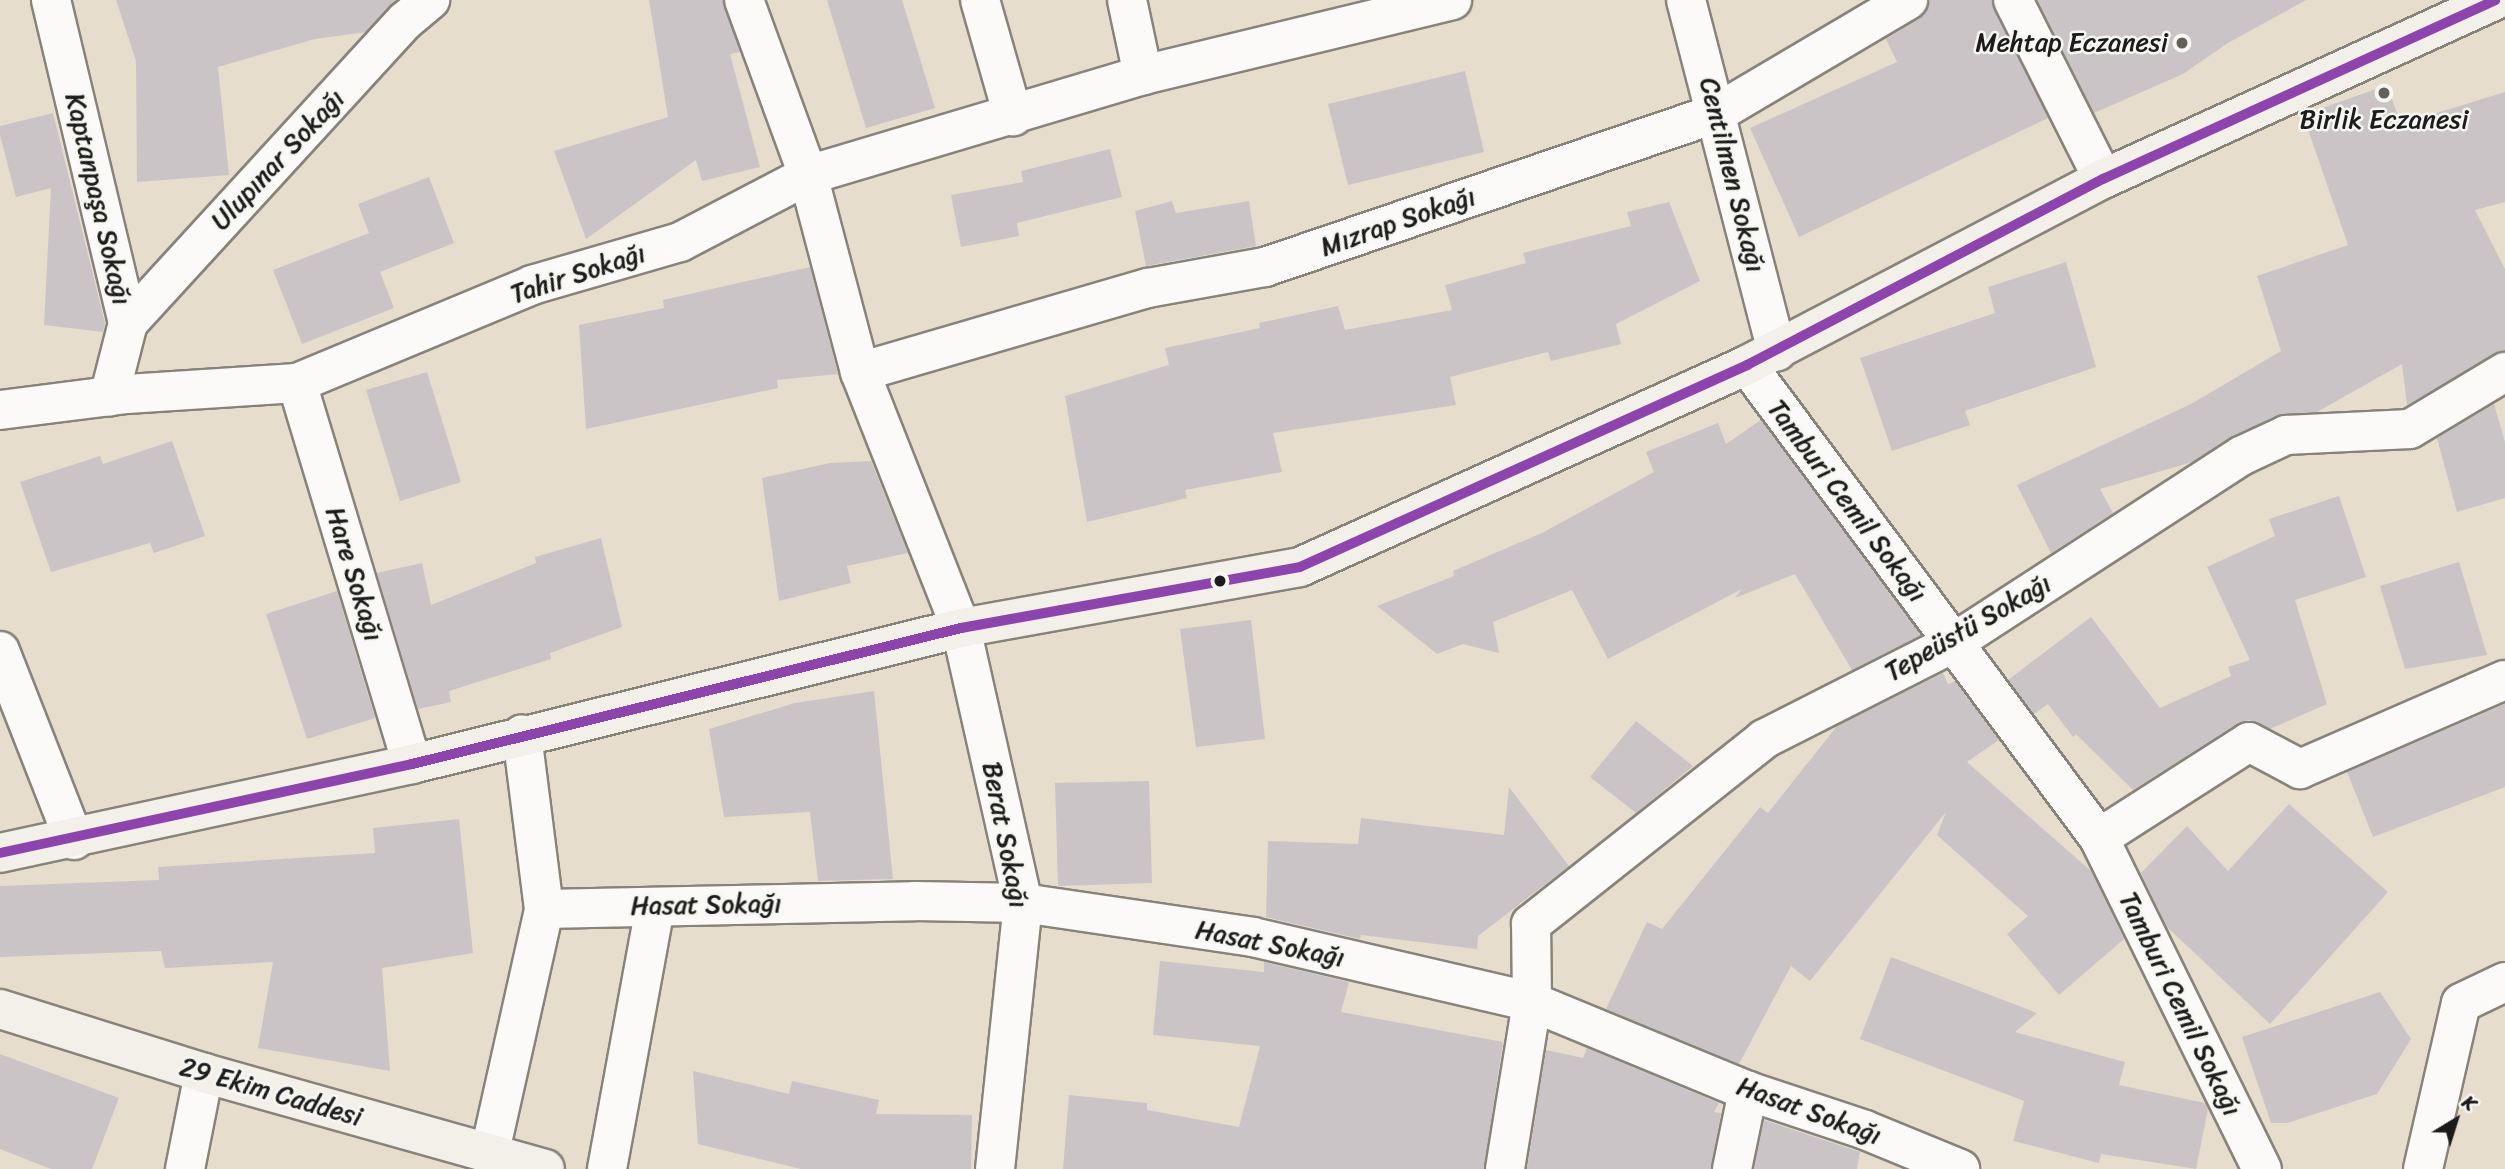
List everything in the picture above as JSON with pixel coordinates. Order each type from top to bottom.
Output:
[{"type":"street","name":"Kaptanpaşa Sokağı","points":[[51,0],[128,323],[109,397]]},
{"type":"street","name":"Ulupınar Sokağı","points":[[128,323],[405,21],[430,0]]},
{"type":"street","name":"Berat Sokağı","points":[[744,0],[808,175],[860,372],[961,628],[1023,903],[995,1169]]},
{"type":"street","points":[[980,0],[1013,116]]},
{"type":"street","points":[[1127,0],[1143,75]]},
{"type":"street","name":"Tahir Sokağı","points":[[0,410],[109,397],[297,383],[532,285],[680,242],[808,175],[1013,116],[1143,75],[1452,0]]},
{"type":"street","name":"Centilmen Sokağı","points":[[1686,0],[1717,113],[1762,358]]},
{"type":"street","name":"Mızrap Sokağı","points":[[860,372],[1148,288],[1265,267],[1717,113],[1908,0]]},
{"type":"street","points":[[2014,0],[2103,179]]},
{"type":"street","points":[[0,853],[74,840],[412,764],[522,734],[961,628],[1300,567],[1762,358],[2103,179],[2495,0]]},
{"type":"street","name":"Tamburi Cemil Sokağı","points":[[1762,358],[1954,643],[2099,838],[2262,1169]]},
{"type":"street","name":"Tepeüstü Sokağı","points":[[1532,1002],[1531,924],[1764,739],[1954,643],[2241,456],[2286,435],[2410,429],[2505,372]]},
{"type":"street","name":"Hare Sokağı","points":[[297,383],[412,764]]},
{"type":"street","points":[[0,650],[74,840]]},
{"type":"street","points":[[2099,838],[2249,743],[2300,769],[2505,680]]},
{"type":"street","points":[[489,1156],[544,909],[522,734]]},
{"type":"street","name":"Hasat Sokağı","points":[[544,909],[1023,903],[1253,937],[1532,1002],[1748,1091],[1865,1129],[1960,1169]]},
{"type":"street","points":[[607,1169],[655,906]]},
{"type":"street","points":[[2423,1169],[2462,1003],[2505,982]]},
{"type":"street","points":[[1506,1169],[1532,1002]]},
{"type":"street","name":"29 Ekim Caddesi","points":[[0,1009],[204,1073],[489,1156],[545,1169]]},
{"type":"street","points":[[185,1169],[204,1073]]},
{"type":"street","points":[[1732,1169],[1748,1091]]},
{"type":"building","points":[[116,0],[396,0],[366,32],[315,39],[218,67],[229,175],[137,182],[136,61]]},
{"type":"building","points":[[649,0],[723,0],[740,52],[730,54],[760,167],[702,181],[696,160],[586,239],[554,151],[668,117]]},
{"type":"building","points":[[827,0],[902,0],[935,108],[866,128]]},
{"type":"building","points":[[1930,0],[1991,0],[2048,118],[1799,237],[1750,128],[1897,62],[1886,39],[1920,18]]},
{"type":"building","points":[[2037,0],[2306,0],[2228,43],[2183,74],[2094,113]]},
{"type":"building","points":[[1465,71],[1484,152],[1348,185],[1328,104]]},
{"type":"building","points":[[2387,85],[2401,124],[2505,92],[2505,202],[2475,210],[2505,269],[2505,350],[2407,405],[2402,364],[2317,412],[2277,415],[2192,462],[2100,489],[2113,513],[2051,553],[2017,485],[2191,404],[2281,351],[2257,276],[2348,245],[2303,115]]},
{"type":"building","points":[[53,113],[105,323],[103,332],[44,325],[51,188],[16,197],[0,135],[0,126]]},
{"type":"building","points":[[1110,149],[1122,197],[1017,223],[1019,236],[961,247],[951,195],[1023,182],[1021,171]]},
{"type":"building","points":[[429,177],[454,243],[380,272],[394,308],[302,344],[273,270],[369,233],[358,204]]},
{"type":"building","points":[[1172,201],[1176,213],[1249,201],[1256,246],[1146,266],[1135,211]]},
{"type":"building","points":[[1669,202],[1700,281],[1616,324],[1621,344],[1551,361],[1548,352],[1450,377],[1456,405],[1273,433],[1282,472],[1185,490],[1187,498],[1087,522],[1065,396],[1169,365],[1165,348],[1260,328],[1259,323],[1338,306],[1345,330],[1452,310],[1445,285],[1526,263],[1523,253],[1631,226],[1627,212]]},
{"type":"building","points":[[2066,262],[2096,367],[1965,411],[1970,425],[1892,451],[1860,358],[1995,313],[1988,287]]},
{"type":"building","points":[[810,267],[838,374],[777,380],[778,388],[586,429],[579,325],[664,308],[663,300]]},
{"type":"building","points":[[427,372],[461,482],[400,501],[366,390]]},
{"type":"building","points":[[2494,404],[2505,442],[2505,498],[2457,512],[2437,438]]},
{"type":"building","points":[[1761,420],[1921,635],[1852,670],[1795,574],[1735,598],[1742,589],[1608,659],[1572,590],[1493,622],[1499,653],[1463,644],[1437,654],[1377,606],[1454,576],[1453,571],[1542,533],[1654,472],[1646,452],[1718,423],[1726,444]]},
{"type":"building","points":[[172,441],[205,536],[154,553],[150,543],[51,572],[20,482],[100,456],[103,464]]},
{"type":"building","points":[[871,461],[908,553],[847,566],[851,583],[779,601],[762,478],[830,463]]},
{"type":"building","points":[[2339,496],[2366,577],[2295,600],[2327,704],[2270,729],[2249,720],[2238,723],[2133,790],[2076,734],[2073,737],[2048,704],[2034,714],[2008,680],[2091,617],[2160,708],[2231,676],[2228,667],[2250,660],[2207,567],[2275,536],[2269,519]]},
{"type":"building","points":[[601,538],[622,627],[550,653],[551,659],[449,691],[451,702],[418,709],[377,573],[422,563],[431,605],[536,563],[535,557]]},
{"type":"building","points":[[2459,562],[2487,655],[2405,669],[2380,586]]},
{"type":"building","points":[[337,591],[375,718],[307,739],[266,614]]},
{"type":"building","points":[[1251,620],[1265,739],[1196,747],[1180,629]]},
{"type":"building","points":[[1943,673],[1948,684],[1955,681],[1999,740],[1967,762],[2091,871],[2124,939],[2059,995],[2007,934],[2028,916],[1937,835],[1946,812],[1810,981],[1791,966],[1739,1064],[1606,1009],[1647,922],[1662,929],[1760,807],[1768,813],[1837,726]]},
{"type":"building","points":[[874,691],[893,879],[818,881],[810,812],[724,817],[709,729],[795,703]]},
{"type":"building","points":[[2505,704],[2505,787],[2373,837],[2347,772]]},
{"type":"building","points":[[1636,721],[1693,766],[1636,813],[1590,777]]},
{"type":"building","points":[[1149,781],[1152,883],[1058,886],[1055,783]]},
{"type":"building","points":[[1509,787],[1569,866],[1478,936],[1477,949],[1361,935],[1360,939],[1266,917],[1268,841],[1358,844],[1361,818],[1504,835]]},
{"type":"building","points":[[2289,804],[2388,892],[2270,1024],[2167,927],[2141,873],[2187,826],[2228,871]]},
{"type":"building","points":[[459,819],[473,953],[382,968],[390,1071],[258,1048],[273,962],[165,968],[161,951],[0,957],[0,886],[159,880],[158,867],[375,853],[373,828]]},
{"type":"building","points":[[1891,957],[2037,1013],[2015,1032],[2125,1062],[2119,1085],[2205,1103],[2208,1109],[2196,1169],[2101,1154],[2099,1163],[2013,1141],[2024,1101],[1860,1039]]},
{"type":"building","points":[[1160,961],[1264,972],[1264,962],[1349,982],[1341,1012],[1503,1042],[1484,1169],[1063,1169],[1069,1095],[1147,1103],[1147,1110],[1239,1127],[1260,1046],[1153,1035]]},
{"type":"building","points":[[2380,992],[2411,1039],[2377,1094],[2287,1123],[2271,1123],[2242,1037]]},
{"type":"building","points":[[1587,1048],[1719,1103],[1714,1112],[1721,1113],[1711,1169],[1527,1169],[1546,1050],[1583,1058]]},
{"type":"building","points":[[0,1054],[119,1098],[92,1169],[51,1169],[0,1149]]},
{"type":"building","points":[[693,1071],[789,1094],[792,1081],[879,1100],[876,1114],[972,1115],[971,1169],[801,1169],[698,1144]]},
{"type":"building","points":[[1764,1120],[1860,1152],[1857,1169],[1754,1169]]},
{"type":"transit line","points":[[0,853],[412,764],[961,628],[1300,567],[1747,365],[2103,179],[2495,0]]},
{"type":"place","name":"Mehtap Eczanesi","points":[[2182,43]]},
{"type":"place","name":"Birlik Eczanesi","points":[[2384,93]]}]
